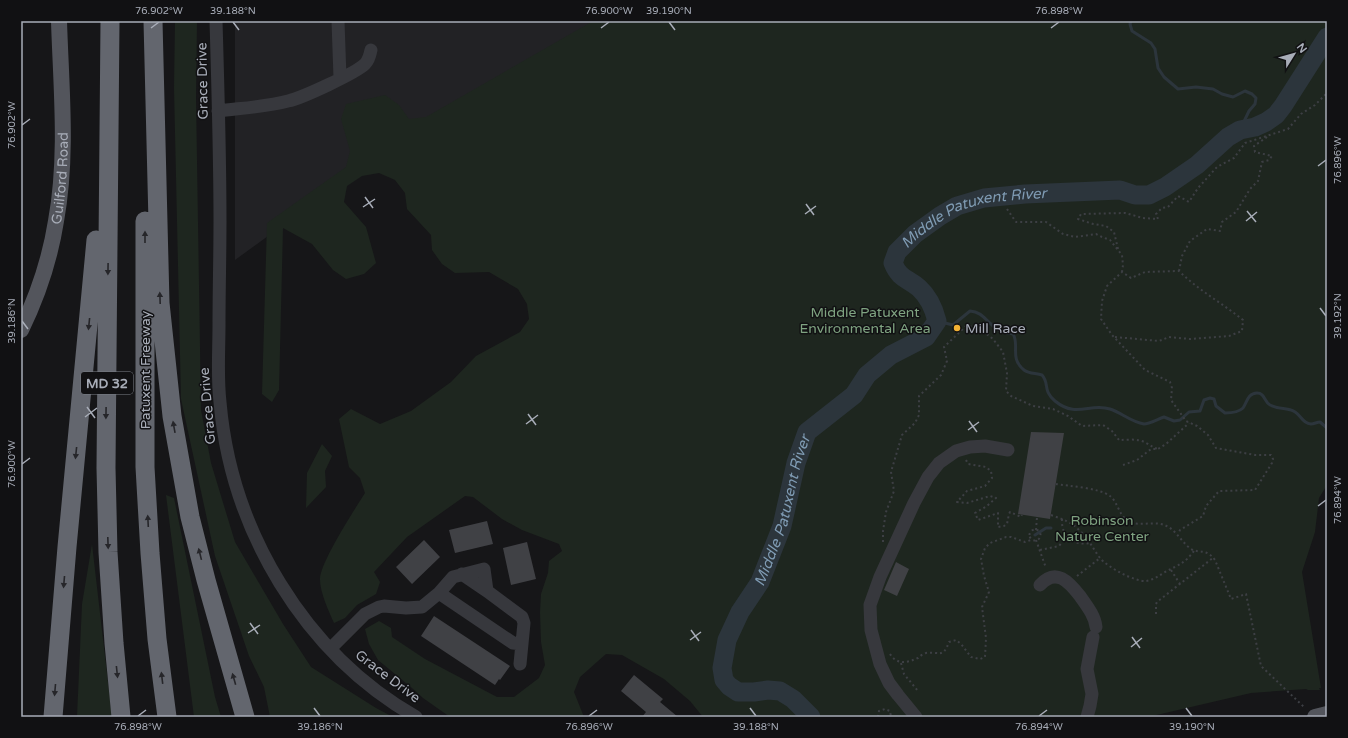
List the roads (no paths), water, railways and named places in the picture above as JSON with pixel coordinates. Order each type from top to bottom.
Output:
[{"type":"highway","name":"MD 32","points":[[110,21],[106,468],[108,552],[113,635],[121,717]]},
{"type":"highway","name":"Patuxent Freeway","points":[[147,21],[145,115],[145,467],[150,553],[167,717]]},
{"type":"highway","points":[[154,21],[160,303],[172,416],[190,517],[206,580],[245,717]]},
{"type":"highway","points":[[53,717],[67,547],[99,211],[100,147],[110,48]]},
{"type":"main road","name":"Guilford Road","points":[[21,330],[32,305],[45,268],[51,246],[57,212],[62,161],[59,21]]},
{"type":"main road","points":[[1309,712],[1327,714]]},
{"type":"street","name":"Grace Drive","points":[[216,21],[220,185],[218,367],[220,402],[229,460],[237,490],[254,535],[264,555],[296,607],[330,649],[353,671],[386,697],[416,717]]},
{"type":"street","points":[[338,21],[340,78]]},
{"type":"street","points":[[218,111],[264,106],[289,101],[357,70],[365,64],[370,57],[371,50]]},
{"type":"street","points":[[916,717],[889,683],[880,664],[870,627],[870,605],[888,558],[914,503],[928,477],[939,463],[956,451],[970,447],[985,446],[1008,450]]},
{"type":"street","points":[[330,649],[365,614],[372,610],[384,606],[406,608],[422,607],[439,594],[453,577],[484,569],[487,591],[522,617],[524,623],[520,664]]},
{"type":"street","points":[[1044,581],[1058,577],[1069,582],[1095,620],[1087,669],[1092,694],[1087,717]]},
{"type":"street","points":[[439,594],[513,643],[522,644]]},
{"type":"waterway","points":[[1131,21],[1130,24],[1132,31],[1151,43],[1155,49],[1158,68],[1164,77],[1178,89],[1196,87],[1213,89],[1222,94],[1233,97],[1245,91],[1252,94],[1256,98],[1255,104],[1249,111],[1240,130]]},
{"type":"waterway","name":"Middle Patuxent River","points":[[811,717],[793,699],[780,691],[768,690],[738,692],[729,686],[724,680],[722,668],[727,640],[740,612],[760,582],[782,526],[796,463],[807,432],[854,395],[867,375],[891,355],[926,337],[937,321],[933,308],[926,295],[898,273],[893,263],[897,252],[915,234],[940,216],[957,206],[984,198],[1025,194],[1120,190],[1135,195],[1149,195],[1165,187],[1197,165],[1228,137],[1240,130],[1255,127],[1266,122],[1276,115],[1327,37]]},
{"type":"waterway","points":[[937,321],[953,325],[970,311],[982,316],[999,330],[1013,334],[1016,343],[1017,361],[1020,365],[1028,372],[1042,375],[1046,381],[1047,390],[1051,397],[1055,401],[1070,409],[1077,410],[1103,407],[1144,424],[1164,417],[1174,421],[1180,420],[1189,412],[1200,411],[1204,400],[1210,398],[1214,399],[1216,406],[1225,413],[1235,412],[1243,408],[1248,398],[1252,394],[1260,393],[1268,404],[1294,411],[1305,422],[1312,424],[1320,422],[1327,428]]},
{"type":"waterway","points":[[1035,535],[1046,528],[1051,528]]},
{"type":"place","name":"Mill Race","points":[[957,328]]},
{"type":"park label","name":"Middle Patuxent Environmental Area","points":[[865,320]]},
{"type":"park label","name":"Robinson Nature Center","points":[[1102,528]]}]
